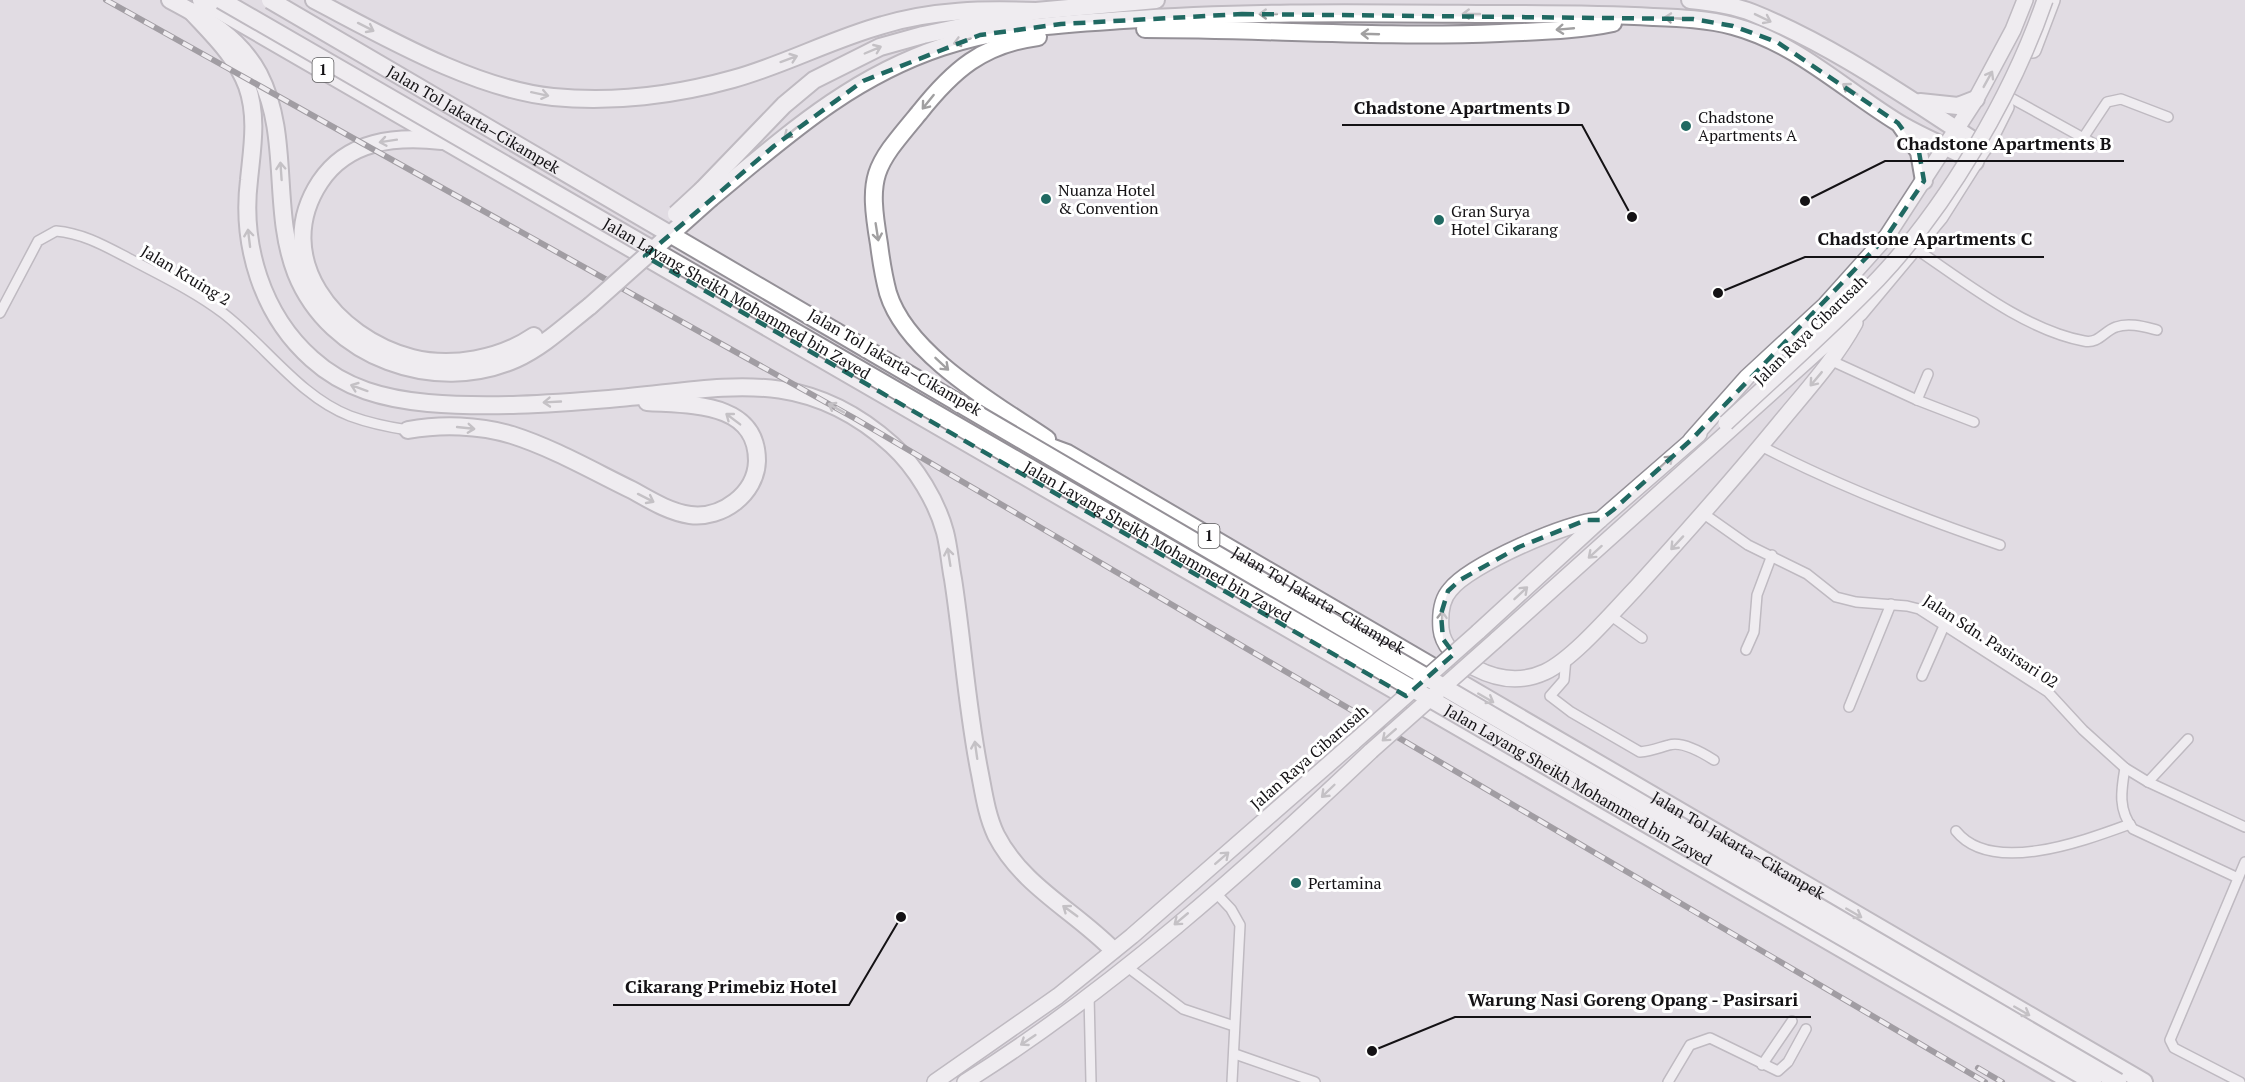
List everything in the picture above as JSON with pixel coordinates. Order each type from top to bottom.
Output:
[{"type":"highway","points":[[170,0],[196,5],[241,46],[258,72],[270,99],[277,130],[284,214],[296,273],[321,314],[351,342],[386,362],[400,367],[436,373],[477,371],[527,353],[707,194],[831,100],[897,65],[980,35],[1061,24],[1242,14],[1643,16],[1693,19],[1733,26],[1777,42],[1802,56],[1898,123],[1975,162]]},
{"type":"highway","name":"Jalan Layang Sheikh Mohammed bin Zayed","points":[[221,0],[2093,1082]]},
{"type":"highway","name":"Jalan Tol Jakarta–Cikampek","points":[[270,0],[1025,438],[1067,453],[2144,1082]]},
{"type":"highway","name":"Jalan Layang Sheikh Mohammed bin Zayed","points":[[270,0],[2118,1082]]},
{"type":"highway","points":[[314,0],[394,42],[483,80],[552,97],[669,94],[734,79],[872,28],[921,15],[987,9],[1036,11]]},
{"type":"highway","points":[[707,194],[784,105],[814,80],[880,47],[923,35],[1036,11],[1156,0]]},
{"type":"highway","points":[[1690,0],[1753,12],[1826,50],[1913,101],[1988,141]]},
{"type":"highway","points":[[196,5],[226,49],[247,86],[254,131],[247,209],[251,254],[267,296],[284,326],[310,358],[346,384],[388,398],[470,406],[610,399],[716,386],[766,387],[821,400],[868,426],[895,447],[930,496],[945,531],[977,758],[990,820],[1013,861],[1029,880],[1088,925],[1113,950]]},
{"type":"highway","name":"Jalan Tol Jakarta–Cikampek","points":[[196,5],[446,141],[2072,1082]]},
{"type":"highway","points":[[1067,453],[978,394],[947,368],[902,321],[888,294],[872,203],[875,174],[902,134],[939,87],[961,68],[980,54],[1000,44],[1070,33],[1182,29],[1415,36],[1588,27],[1643,16]]},
{"type":"highway","points":[[1913,101],[1958,106],[1976,99]]},
{"type":"highway","points":[[1898,123],[1919,152],[1929,174]]},
{"type":"highway","points":[[446,141],[404,139],[364,145],[343,157],[321,181],[306,208],[301,240],[309,276],[333,311],[351,327],[395,353],[414,358],[454,362],[492,355],[525,342],[587,302]]},
{"type":"highway","points":[[408,430],[433,426],[467,427],[510,434],[550,450],[667,508],[692,516],[716,512],[732,505],[749,489],[756,474],[755,447],[748,432],[734,417],[701,405],[610,399]]},
{"type":"main road","name":"Jalan Raya Cibarusah","points":[[934,1082],[1040,1009],[1113,950],[1354,742],[1600,519],[1691,440],[1747,377],[1825,305],[1887,236],[1976,99],[2013,30],[2025,0]]},
{"type":"main road","name":"Jalan Raya Cibarusah","points":[[1701,456],[1723,421],[1828,319],[1919,217],[1985,115],[2011,69],[2037,0]]},
{"type":"main road","name":"Jalan Raya Cibarusah","points":[[1691,440],[1723,421],[1842,314],[1879,278],[1921,228],[1945,193],[2002,98],[2024,55],[2045,0]]},
{"type":"main road","name":"Jalan Raya Cibarusah","points":[[965,1082],[1089,995],[1214,891],[1860,312],[1916,249],[1988,141],[2011,98],[2042,30],[2052,0]]},
{"type":"main road","points":[[1929,174],[1943,166],[1952,169],[1959,177],[1960,186]]},
{"type":"main road","points":[[1600,519],[1586,520],[1528,543],[1475,570],[1448,591],[1443,604],[1441,630],[1446,645],[1464,662],[1493,676],[1513,680],[1530,678],[1547,671],[1566,657],[1610,615],[1704,514],[1832,361],[1860,312]]},
{"type":"main road","points":[[1076,981],[1089,995]]},
{"type":"street","points":[[2011,98],[2096,146]]},
{"type":"street","points":[[2083,138],[2107,102],[2113,99],[2121,99],[2168,117]]},
{"type":"street","name":"Jalan Kruing 2","points":[[0,313],[38,241],[56,231],[82,236],[206,301],[244,330],[308,391],[326,403],[348,416],[408,430]]},
{"type":"street","points":[[1916,249],[1987,296],[2050,331],[2087,342],[2100,339],[2118,326],[2136,325],[2157,330]]},
{"type":"street","points":[[1832,361],[1917,400],[1974,422]]},
{"type":"street","points":[[1917,400],[1928,374]]},
{"type":"street","points":[[1761,446],[1811,472],[1922,519],[2000,546]]},
{"type":"street","name":"Jalan Sdn. Pasirsari 02","points":[[1704,514],[1748,545],[1807,574],[1836,597],[1856,602],[1891,604],[1919,609],[2048,692],[2078,725],[2125,768],[2148,782],[2245,827]]},
{"type":"street","points":[[1746,650],[1754,632],[1757,595],[1772,555]]},
{"type":"street","points":[[1849,707],[1891,604]]},
{"type":"street","points":[[1610,615],[1642,638]]},
{"type":"street","points":[[1922,676],[1944,626]]},
{"type":"street","points":[[1566,657],[1564,680],[1550,696],[1571,712],[1640,752],[1652,751],[1670,744],[1681,745],[1714,760]]},
{"type":"street","points":[[2148,782],[2188,739]]},
{"type":"street","points":[[2125,768],[2121,802],[2130,824],[2137,832],[2238,878]]},
{"type":"street","points":[[1956,831],[1963,839],[1976,846],[2014,852],[2035,852],[2067,846],[2130,824]]},
{"type":"street","points":[[2240,1082],[2174,1048],[2170,1041],[2245,862]]},
{"type":"street","points":[[1214,891],[1231,909],[1240,925],[1232,1082]]},
{"type":"street","points":[[1126,966],[1183,1009],[1234,1026]]},
{"type":"street","points":[[1089,995],[1091,1082]]},
{"type":"street","points":[[1762,1065],[1792,1021]]},
{"type":"street","points":[[1668,1082],[1690,1045],[1710,1038],[1778,1071],[1783,1068],[1806,1029]]},
{"type":"street","points":[[1235,1054],[1315,1082]]},
{"type":"highlighted area","points":[[1242,14],[1693,19],[1733,26],[1777,42],[1898,123],[1919,152],[1924,181],[1887,236],[1691,440],[1613,510],[1600,520],[1586,520],[1519,547],[1460,580],[1448,591],[1441,614],[1443,639],[1454,654],[1406,696],[645,256],[774,146],[863,81],[980,35],[1061,24]]},
{"type":"railway","points":[[106,0],[854,418],[1985,1082]]},
{"type":"railway","points":[[1978,1068],[2002,1082]]},
{"type":"place","name":"Chadstone Apartments A","points":[[1686,126]]},
{"type":"place","name":"Nuanza Hotel & Convention","points":[[1046,199]]},
{"type":"place","name":"Chadstone Apartments B","points":[[1805,201]]},
{"type":"place","name":"Chadstone Apartments D","points":[[1632,217]]},
{"type":"place","name":"Gran Surya Hotel Cikarang","points":[[1439,220]]},
{"type":"place","name":"Chadstone Apartments C","points":[[1718,293]]},
{"type":"place","name":"Pertamina","points":[[1296,883]]},
{"type":"place","name":"Cikarang Primebiz Hotel","points":[[901,917]]},
{"type":"place","name":"Warung Nasi Goreng Opang - Pasirsari","points":[[1372,1051]]}]
